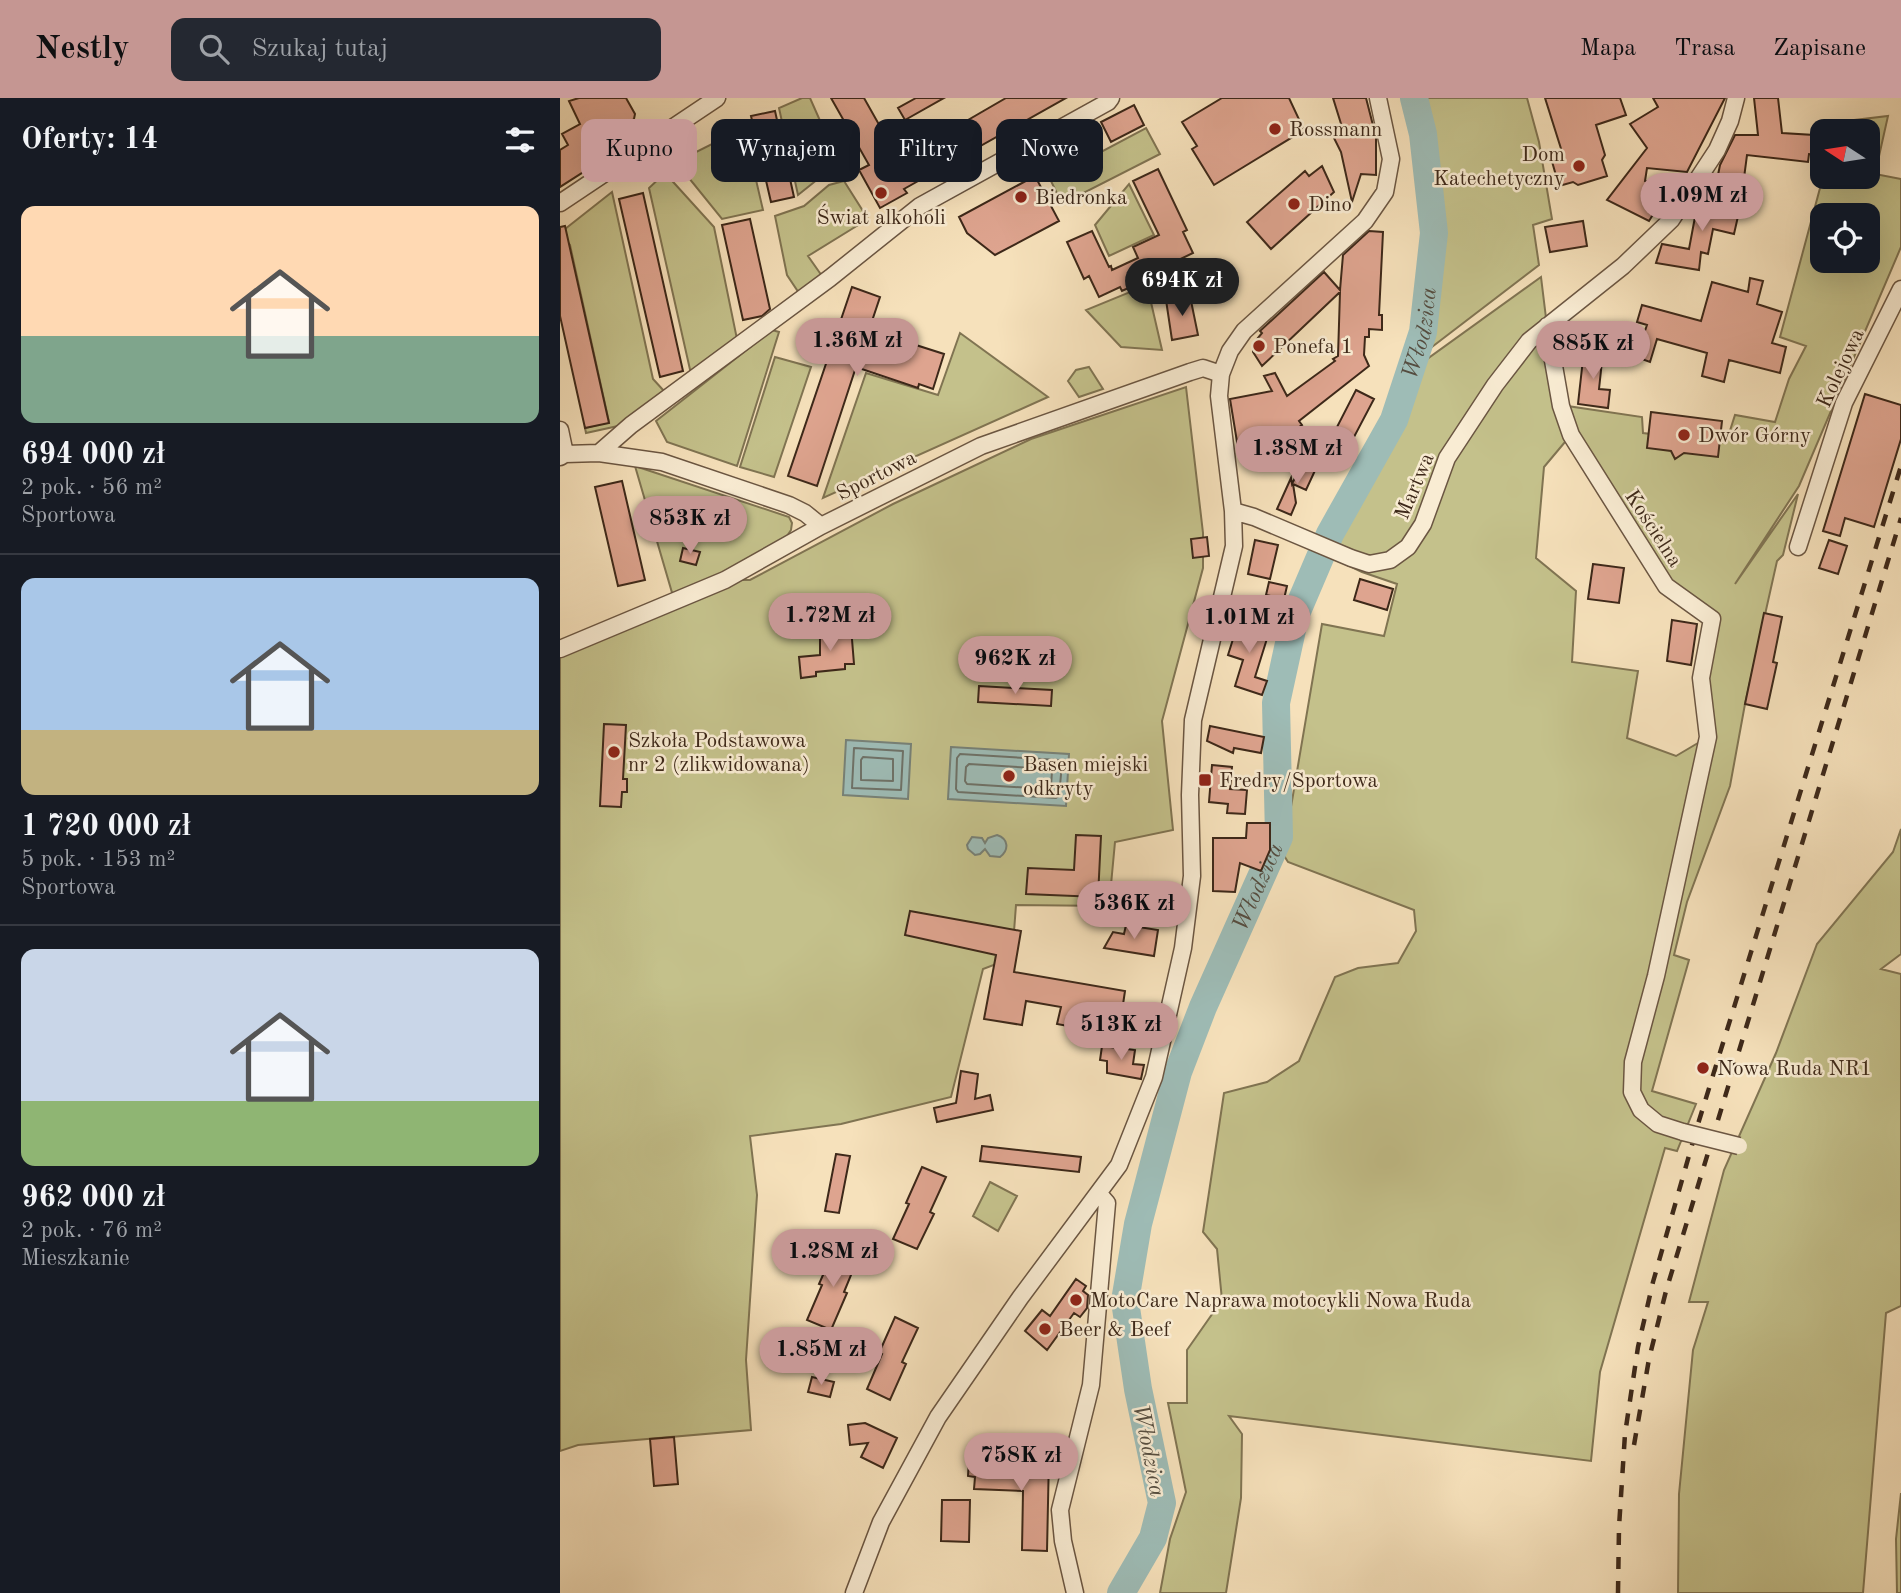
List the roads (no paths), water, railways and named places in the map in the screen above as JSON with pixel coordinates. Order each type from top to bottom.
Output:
[{"type":"street","points":[[560,203],[717,98]]},
{"type":"street","points":[[599,453],[631,425],[831,278],[920,206],[1111,98]]},
{"type":"street","points":[[854,1593],[881,1522],[938,1417],[1027,1289],[1119,1165],[1154,1077],[1183,948],[1192,876],[1190,795],[1193,720],[1234,546],[1233,511],[1219,396],[1222,374],[1230,351],[1244,331],[1365,221],[1385,192],[1391,159],[1378,98]]},
{"type":"street","points":[[1547,326],[1623,266],[1671,220],[1717,150],[1730,121],[1735,98]]},
{"type":"street","name":"Kolejowa","points":[[1798,547],[1844,403],[1901,289]]},
{"type":"street","name":"Martwa","points":[[1233,511],[1369,564],[1390,560],[1408,547],[1423,524],[1447,458],[1465,429],[1529,341],[1547,326]]},
{"type":"street","name":"Kościelna","points":[[1547,326],[1561,405],[1571,435],[1666,586],[1712,619],[1701,678],[1708,737],[1656,976],[1633,1062],[1632,1092],[1641,1110],[1658,1124],[1739,1146]]},
{"type":"street","name":"Sportowa","points":[[560,649],[725,580],[821,526],[981,446],[1203,368],[1222,374]]},
{"type":"street","points":[[560,430],[562,455],[599,453],[662,462],[789,505],[821,526]]},
{"type":"street","points":[[1075,1593],[1063,1541],[1060,1510],[1091,1385],[1107,1203],[1099,1194]]},
{"type":"water","points":[[846,740],[911,744],[908,799],[843,795]]},
{"type":"water","name":"Basen miejski odkryty","points":[[951,747],[1069,754],[1066,806],[948,799]]},
{"type":"water","points":[[997,835],[1004,839],[1006,845],[1000,857],[990,856],[985,849],[975,855],[968,849],[967,845],[972,837],[982,838],[985,843],[988,838]]},
{"type":"waterway","name":"Włodzica","points":[[1121,1593],[1153,1538],[1162,1503],[1138,1389],[1125,1301],[1138,1224],[1178,1072],[1203,1007],[1279,837],[1276,703],[1295,616],[1330,534],[1394,420],[1423,332],[1434,233],[1423,134],[1414,98]]},
{"type":"railway","points":[[1618,1593],[1625,1434],[1638,1347],[1653,1282],[1698,1124],[1901,466]]},
{"type":"railway","points":[[1634,1445],[1649,1359],[1666,1291],[1901,518]]},
{"type":"place","name":"Rossmann","points":[[1275,129]]},
{"type":"place","name":"Dom Katechetyczny","points":[[1579,166]]},
{"type":"place","name":"Świat alkoholi","points":[[881,193]]},
{"type":"place","name":"Biedronka","points":[[1021,197]]},
{"type":"place","name":"Dino","points":[[1294,204]]},
{"type":"place","name":"Ponefa 1","points":[[1259,346]]},
{"type":"place","name":"Dwór Górny","points":[[1684,435]]},
{"type":"place","name":"Szkoła Podstawowa nr 2 (zlikwidowana)","points":[[614,752]]},
{"type":"place","name":"Basen miejski odkryty","points":[[1009,776]]},
{"type":"place","name":"Fredry/Sportowa","points":[[1205,780]]},
{"type":"place","name":"Nowa Ruda NR1","points":[[1703,1068]]},
{"type":"place","name":"MotoCare Naprawa motocykli Nowa Ruda","points":[[1076,1300]]},
{"type":"place","name":"Beer & Beef","points":[[1045,1329]]}]
